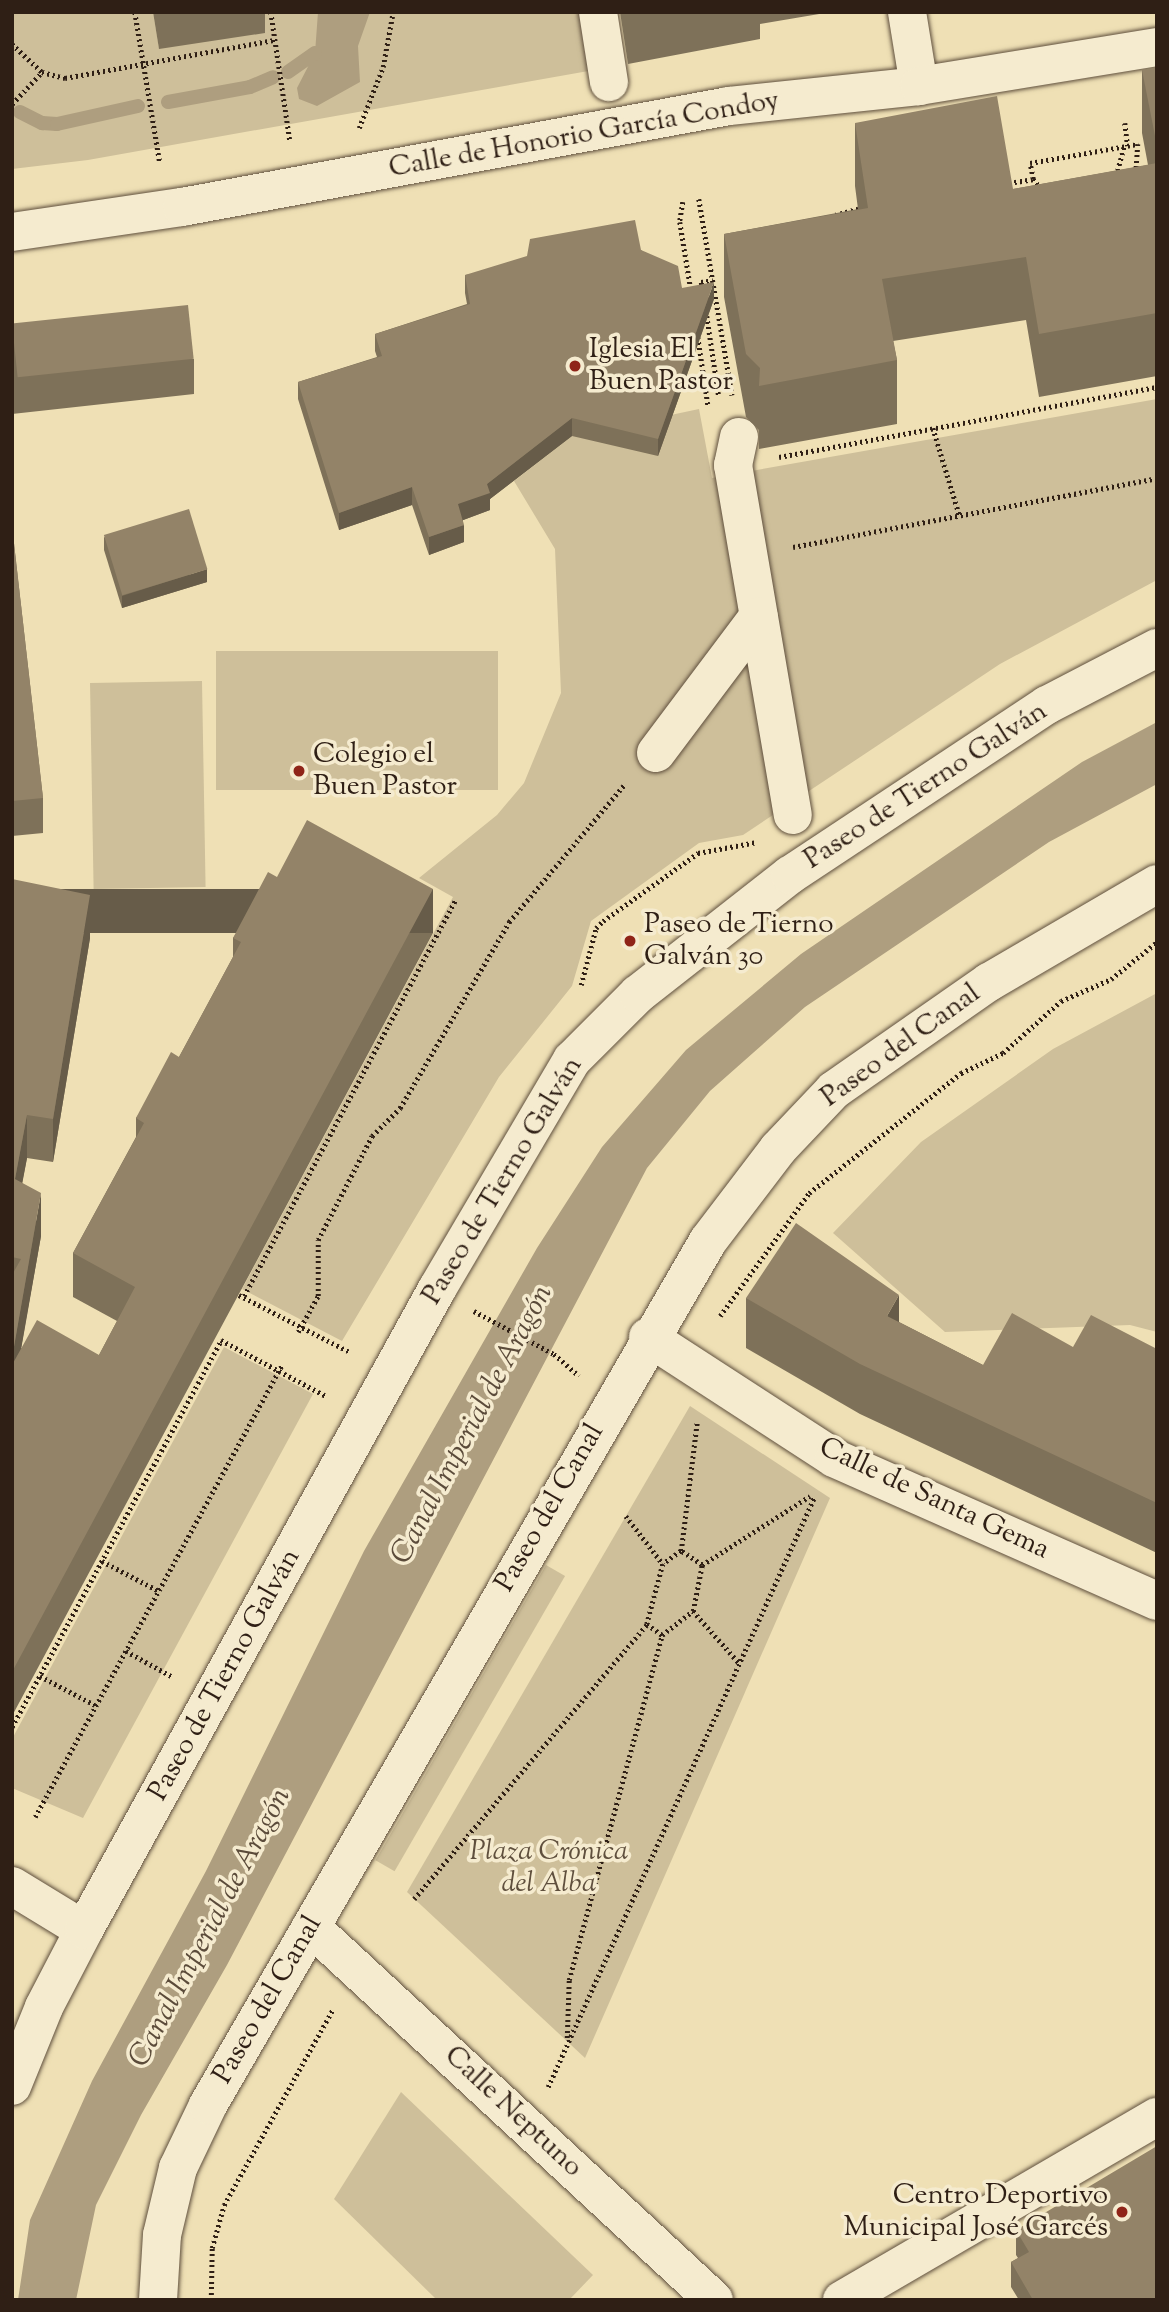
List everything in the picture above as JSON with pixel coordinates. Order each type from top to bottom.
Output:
[{"type":"street","points":[[598,12],[609,82]]},
{"type":"street","points":[[907,12],[919,86]]},
{"type":"street","name":"Calle de Honorio García Condoy","points":[[12,232],[182,207],[729,106],[919,86],[1157,47]]},
{"type":"street","points":[[737,442],[760,553],[759,616],[793,815]]},
{"type":"street","points":[[656,752],[759,616]]},
{"type":"street","name":"Paseo de Tierno Galván","points":[[12,2086],[44,2007],[84,1930],[437,1289],[572,1060],[638,994],[790,875],[1047,705],[1157,648]]},
{"type":"street","name":"Paseo del Canal","points":[[158,2300],[162,2235],[178,2168],[208,2105],[648,1338],[740,1196],[834,1090],[989,982],[1157,884]]},
{"type":"street","name":"Calle de Santa Gema","points":[[648,1338],[834,1458],[1157,1601]]},
{"type":"street","points":[[12,1886],[84,1930]]},
{"type":"street","name":"Calle Neptuno","points":[[311,1927],[714,2300]]},
{"type":"street","points":[[842,2300],[1157,2117]]},
{"type":"path","points":[[135,12],[160,163]]},
{"type":"path","points":[[271,12],[290,140]]},
{"type":"path","points":[[358,129],[383,67],[393,12]]},
{"type":"path","points":[[12,44],[41,72],[65,78],[275,40]]},
{"type":"path","points":[[12,104],[41,72]]},
{"type":"path","points":[[1115,179],[1126,146],[1125,123]]},
{"type":"path","points":[[1051,200],[1033,179],[1030,163],[1138,144],[1135,176]]},
{"type":"path","points":[[1001,184],[1033,179]]},
{"type":"path","points":[[699,199],[737,442]]},
{"type":"path","points":[[683,202],[680,222],[693,302]]},
{"type":"path","points":[[827,220],[858,209]]},
{"type":"path","points":[[703,296],[701,282],[713,281]]},
{"type":"path","points":[[706,309],[737,442]]},
{"type":"path","points":[[697,328],[709,408]]},
{"type":"path","points":[[737,442],[933,428],[1157,387]]},
{"type":"path","points":[[933,428],[960,518]]},
{"type":"path","points":[[760,553],[960,518],[1157,478]]},
{"type":"path","points":[[300,1330],[318,1296],[318,1240],[372,1136],[400,1108],[509,922],[646,758],[656,752]]},
{"type":"path","points":[[350,1352],[300,1330],[241,1295],[456,901]]},
{"type":"path","name":"Paseo del Canal","points":[[716,1322],[819,1185],[848,1167],[961,1073],[1003,1053],[1061,1001],[1111,979],[1157,942]]},
{"type":"path","points":[[789,1222],[798,1231]]},
{"type":"path","points":[[469,1308],[554,1354],[585,1380]]},
{"type":"path","points":[[12,1727],[221,1339],[280,1368],[326,1396]]},
{"type":"path","points":[[35,1817],[280,1368]]},
{"type":"path","points":[[414,1899],[648,1624],[663,1564],[681,1551],[699,1412]]},
{"type":"path","points":[[544,2095],[817,1491],[702,1565],[693,1611],[662,1635],[569,1980],[567,2042]]},
{"type":"path","points":[[626,1516],[663,1564]]},
{"type":"path","points":[[681,1551],[702,1565]]},
{"type":"path","points":[[102,1561],[159,1591]]},
{"type":"path","points":[[693,1611],[740,1664]]},
{"type":"path","points":[[648,1624],[662,1635]]},
{"type":"path","name":"Paseo de Tierno Galván","points":[[126,1651],[174,1677]]},
{"type":"path","points":[[40,1676],[95,1706]]},
{"type":"path","points":[[211,2300],[212,2248],[224,2205],[334,2006]]},
{"type":"green space","points":[[12,12],[153,12],[159,48],[262,12],[585,12],[594,70],[88,160],[12,169]]},
{"type":"green space","points":[[1157,399],[1157,580],[1000,664],[743,835],[699,843],[591,921],[572,986],[499,1077],[342,1341],[242,1289],[453,897],[419,878],[497,815],[524,783],[561,693],[555,549],[514,481],[572,436],[699,409],[712,478]]},
{"type":"green space","points":[[216,651],[498,651],[498,790],[216,790]]},
{"type":"green space","points":[[202,681],[206,887],[94,889],[90,683]]},
{"type":"green space","points":[[1157,993],[1157,1332],[1130,1325],[945,1332],[833,1233],[921,1142],[1053,1049]]},
{"type":"green space","points":[[224,1347],[313,1394],[83,1818],[12,1788],[12,1739]]},
{"type":"green space","name":"Plaza Crónica del Alba","points":[[690,1406],[830,1498],[585,2058],[407,1892]]},
{"type":"green space","points":[[546,1565],[565,1576],[395,1871],[376,1860]]},
{"type":"green space","points":[[401,2092],[593,2275],[569,2300],[437,2300],[334,2199]]},
{"type":"water","points":[[318,12],[370,12],[358,46],[360,82],[317,106],[299,99],[297,88],[315,53]]},
{"type":"water","name":"Canal Imperial de Aragón","points":[[1157,722],[1157,784],[1049,842],[805,1007],[710,1091],[647,1168],[227,1965],[141,2115],[96,2205],[76,2300],[18,2300],[30,2220],[92,2081],[206,1871],[364,1551],[537,1248],[602,1147],[686,1050],[801,954],[1082,762]]},
{"type":"building","points":[[1157,67],[1157,146],[1142,70]]},
{"type":"building","points":[[997,96],[1013,189],[1157,163],[1157,313],[1039,334],[1026,257],[882,279],[897,360],[759,386],[760,368],[746,354],[724,234],[868,208],[855,123]]},
{"type":"building","points":[[635,220],[641,250],[678,266],[682,288],[714,282],[658,439],[572,418],[487,484],[490,493],[458,504],[464,525],[429,537],[412,487],[339,513],[298,382],[382,356],[375,334],[470,304],[465,275],[527,256],[530,239]]},
{"type":"building","points":[[188,305],[194,359],[18,377],[12,323]]},
{"type":"building","points":[[189,509],[207,569],[122,595],[104,535]]},
{"type":"building","points":[[12,526],[43,798],[12,801]]},
{"type":"building","points":[[307,820],[433,889],[12,1672],[12,1365],[37,1320],[99,1355],[135,1287],[73,1253],[144,1123],[136,1118],[171,1052],[179,1057],[241,942],[233,938],[268,872],[277,877]]},
{"type":"building","points":[[12,879],[90,895],[53,1119],[27,1115],[15,1179],[41,1193],[12,1358],[12,1275],[21,1259],[12,1257]]},
{"type":"building","points":[[796,1223],[899,1295],[887,1316],[983,1365],[1012,1313],[1073,1347],[1091,1315],[1157,1349],[1157,1503],[860,1364],[746,1298]]},
{"type":"building","name":"Centro Deportivo Municipal José Garcés","points":[[1157,2146],[1157,2300],[1033,2300],[1011,2262],[1029,2252],[1016,2230]]},
{"type":"waterway","points":[[288,72],[315,53]]},
{"type":"waterway","points":[[168,102],[250,87],[273,77]]},
{"type":"waterway","points":[[20,112],[42,123],[57,124],[138,106]]},
{"type":"place","name":"Iglesia El Buen Pastor","points":[[575,366]]},
{"type":"place","name":"Colegio el Buen Pastor","points":[[299,771]]},
{"type":"place","name":"Paseo de Tierno Galván 30","points":[[630,941]]},
{"type":"place","name":"Centro Deportivo Municipal José Garcés","points":[[1122,2212]]}]
